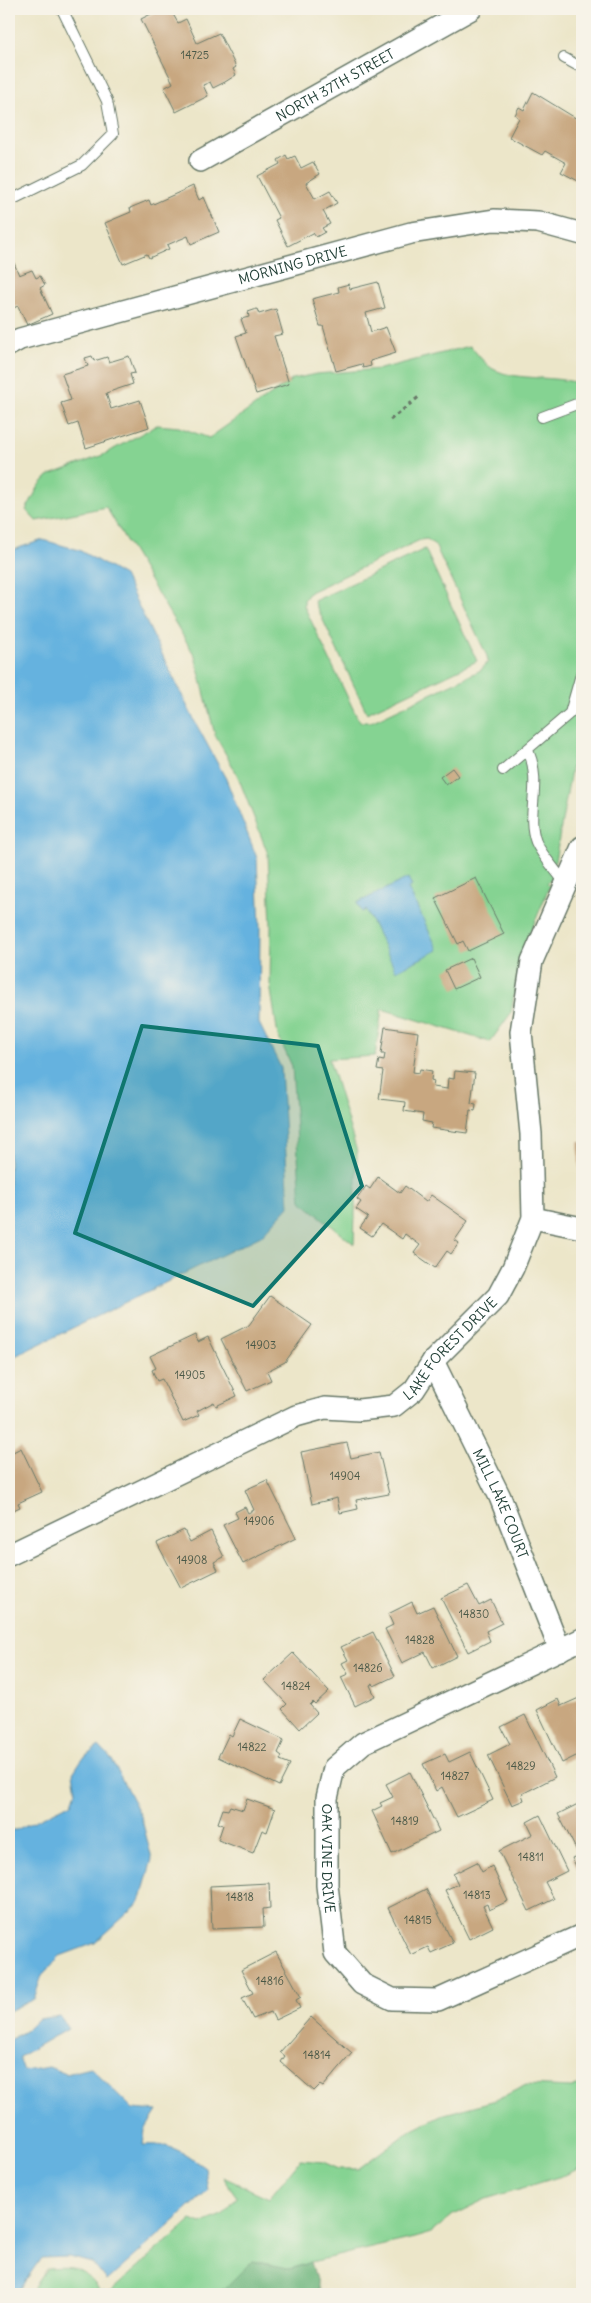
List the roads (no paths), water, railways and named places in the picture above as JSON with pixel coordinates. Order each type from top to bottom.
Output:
[{"type":"street","name":"NORTH 37TH STREET","points":[[200,160],[471,9]]},
{"type":"street","name":"MORNING DRIVE","points":[[9,345],[20,339],[411,233],[494,220],[538,222],[582,234]]},
{"type":"street","name":"LAKE FOREST DRIVE","points":[[9,1555],[296,1416],[325,1408],[359,1410],[394,1406],[414,1390],[433,1361],[498,1296],[513,1268],[533,1218],[532,1134],[521,1032],[532,961],[582,847]]},
{"type":"street","name":"LAKE FOREST DRIVE","points":[[565,883],[582,867]]},
{"type":"street","points":[[533,1218],[582,1228]]},
{"type":"street","name":"MILL LAKE COURT","points":[[433,1361],[500,1497],[560,1650]]},
{"type":"street","name":"OAK VINE DRIVE","points":[[582,1639],[364,1742],[334,1768],[327,1798],[327,1885],[335,1953],[362,1984],[392,2000],[438,2000],[582,1934]]},
{"type":"lane","points":[[9,201],[82,165],[113,134],[108,101],[62,9]]},
{"type":"lane","points":[[564,58],[582,68]]},
{"type":"lane","points":[[542,417],[582,402]]},
{"type":"lane","points":[[503,770],[570,713],[582,671]]},
{"type":"lane","points":[[528,750],[533,762],[536,784],[533,824],[536,842],[565,883]]},
{"type":"water","points":[[43,540],[79,550],[124,576],[195,722],[226,779],[257,858],[260,928],[259,1023],[281,1068],[289,1206],[261,1236],[9,1359],[9,551]]},
{"type":"water","points":[[408,878],[412,886],[408,888],[438,950],[396,971],[366,910],[362,912],[357,903]]},
{"type":"water","points":[[99,1746],[112,1760],[141,1816],[152,1859],[140,1902],[95,1943],[60,1956],[42,1975],[34,1999],[9,2011],[9,1830],[16,1830],[72,1803],[76,1791],[73,1773],[82,1759]]},
{"type":"water","points":[[60,2016],[68,2028],[19,2057],[24,2071],[49,2067],[66,2074],[91,2068],[133,2109],[157,2111],[145,2130],[143,2145],[170,2147],[183,2153],[205,2168],[208,2191],[107,2281],[92,2263],[69,2257],[41,2258],[21,2287],[9,2294],[9,2040],[27,2030],[38,2019]]}]
